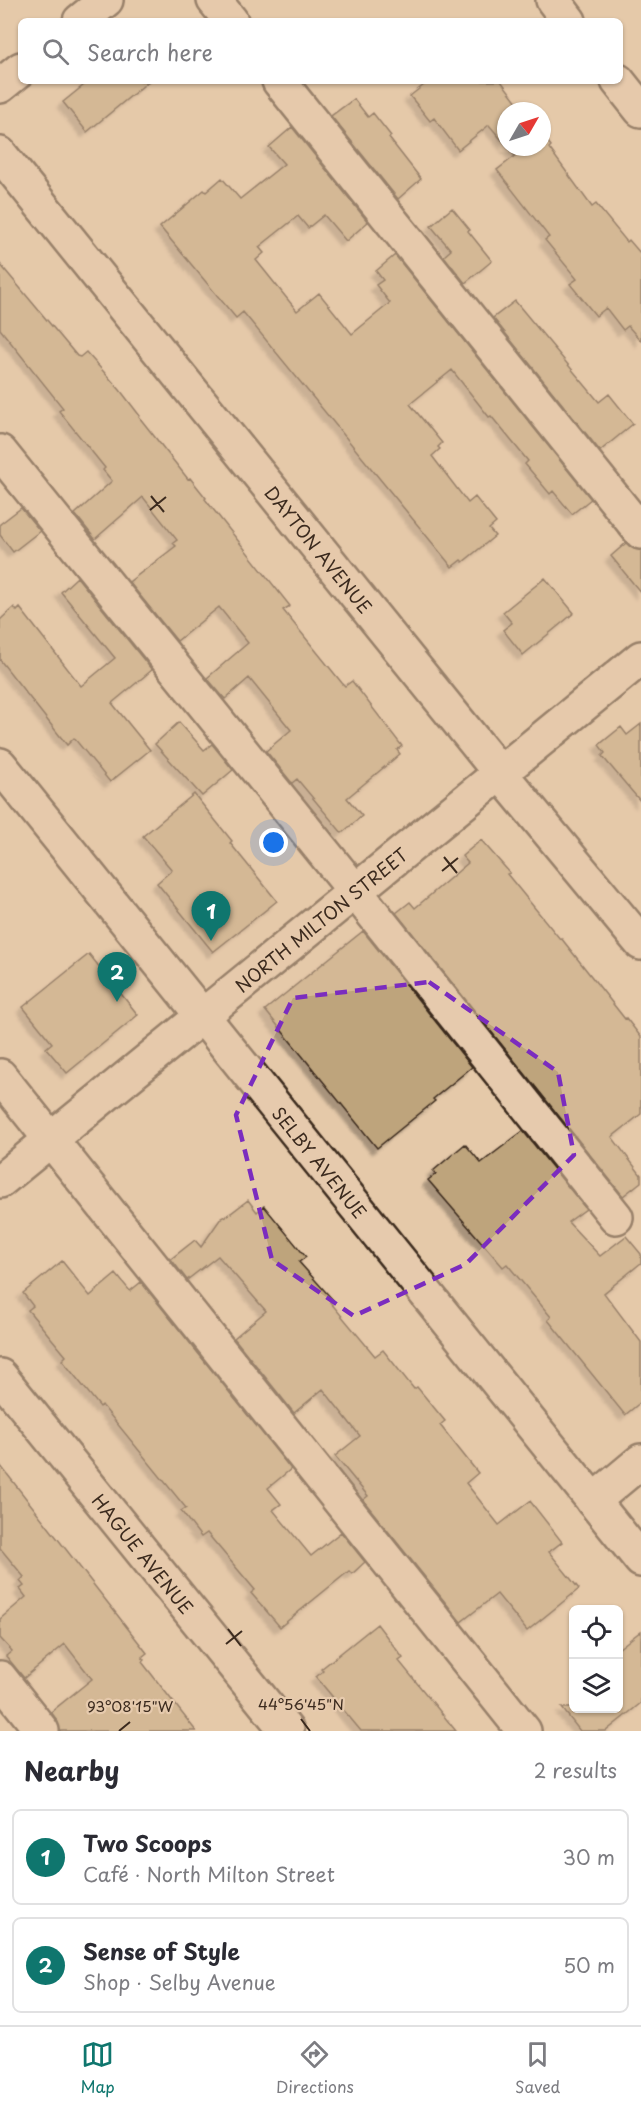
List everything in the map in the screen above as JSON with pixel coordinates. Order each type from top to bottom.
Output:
[{"type":"street","points":[[84,18],[105,0]]},
{"type":"street","points":[[214,0],[229,18]]},
{"type":"street","points":[[553,0],[567,18]]},
{"type":"street","points":[[0,86],[18,71]]},
{"type":"street","points":[[281,84],[641,532]]},
{"type":"street","points":[[620,84],[641,110]]},
{"type":"street","name":"DAYTON AVENUE","points":[[0,154],[500,773],[641,943]]},
{"type":"street","points":[[0,452],[616,1217]]},
{"type":"street","name":"NORTH MILTON STREET","points":[[0,1181],[641,658]]},
{"type":"street","name":"SELBY AVENUE","points":[[0,765],[641,1560]]},
{"type":"street","points":[[0,1076],[524,1731]]},
{"type":"street","name":"HAGUE AVENUE","points":[[0,1376],[287,1731]]},
{"type":"street","points":[[593,1501],[641,1461]]},
{"type":"street","points":[[0,1678],[42,1731]]},
{"type":"highlighted area","points":[[429,982],[558,1072],[574,1155],[466,1264],[354,1316],[272,1260],[236,1115],[293,998]]},
{"type":"building","points":[[85,84],[145,84],[87,132],[63,102]]},
{"type":"building","points":[[425,84],[503,84],[517,102],[497,102],[497,134],[489,125],[458,150],[434,118],[430,121],[410,96]]},
{"type":"building","points":[[354,99],[368,117],[373,113],[421,179],[398,199],[331,116]]},
{"type":"building","points":[[292,127],[368,222],[346,241],[324,215],[308,228],[298,216],[259,247],[264,253],[256,260],[297,311],[319,293],[352,334],[390,303],[376,285],[383,280],[376,271],[395,255],[591,499],[572,514],[553,491],[550,494],[525,464],[528,461],[452,370],[410,404],[442,443],[438,447],[440,449],[432,456],[468,503],[475,497],[496,523],[489,529],[495,536],[463,562],[461,560],[452,567],[243,312],[236,318],[160,227],[222,178],[240,199],[284,164],[269,147]]},
{"type":"building","points":[[551,151],[592,207],[596,204],[627,242],[629,240],[641,254],[641,341],[628,326],[623,330],[606,308],[596,316],[570,284],[577,279],[545,240],[549,237],[497,170],[515,156],[551,156]]},
{"type":"building","points":[[452,208],[492,261],[465,283],[444,256],[451,250],[431,226]]},
{"type":"building","points":[[0,264],[77,356],[80,357],[86,352],[120,390],[290,606],[283,610],[342,683],[345,686],[352,681],[402,746],[397,750],[400,754],[347,798],[362,816],[342,833],[297,779],[292,783],[266,751],[291,730],[249,678],[225,699],[207,678],[248,643],[219,607],[177,641],[129,582],[176,546],[173,543],[177,540],[143,497],[95,539],[75,514],[112,481],[103,470],[105,468],[59,411],[63,408],[0,329]]},
{"type":"building","points":[[515,301],[599,402],[609,394],[633,424],[600,451],[493,318]]},
{"type":"building","points":[[21,508],[40,531],[13,552],[0,535],[0,524]]},
{"type":"building","points":[[626,543],[634,549],[641,550],[641,593],[611,556]]},
{"type":"building","points":[[77,577],[152,670],[112,703],[150,750],[110,782],[74,738],[67,745],[0,660],[0,620],[14,607],[17,611],[20,608],[81,686],[115,658],[61,592]]},
{"type":"building","points":[[545,578],[574,613],[523,655],[503,630],[512,623],[503,612]]},
{"type":"building","points":[[179,722],[204,750],[212,744],[233,770],[202,796],[155,744]]},
{"type":"building","points":[[641,724],[641,802],[602,756],[605,753],[599,745],[621,727],[627,735]]},
{"type":"building","points":[[194,794],[277,901],[213,952],[157,883],[172,870],[143,836]]},
{"type":"building","points":[[481,840],[641,1037],[641,1114],[612,1137],[641,1175],[641,1182],[623,1196],[396,913],[410,902],[415,908],[468,863],[462,856]]},
{"type":"building","points":[[363,931],[472,1067],[433,1099],[435,1101],[377,1148],[265,1010]]},
{"type":"building","points":[[89,954],[138,1015],[67,1073],[46,1048],[52,1043],[23,1007]]},
{"type":"building","points":[[523,1131],[586,1209],[568,1222],[600,1256],[626,1236],[641,1254],[641,1263],[604,1293],[641,1342],[641,1402],[625,1415],[548,1320],[551,1317],[507,1264],[503,1267],[428,1180],[436,1174],[433,1171],[465,1144],[481,1163]]},
{"type":"building","points":[[248,1200],[257,1212],[264,1206],[306,1257],[299,1262],[333,1300],[330,1302],[375,1356],[383,1350],[414,1389],[417,1387],[445,1421],[440,1425],[478,1473],[466,1483],[499,1525],[530,1501],[562,1542],[549,1552],[579,1589],[527,1631],[497,1594],[461,1622],[363,1500],[368,1496],[335,1456],[360,1436],[323,1389],[294,1413],[234,1338],[266,1311],[218,1256],[187,1280],[171,1259],[195,1240],[201,1247],[221,1218]]},
{"type":"building","points":[[62,1261],[90,1296],[116,1274],[130,1291],[141,1282],[291,1469],[268,1488],[281,1504],[273,1510],[311,1556],[341,1532],[365,1562],[352,1574],[349,1571],[280,1627],[251,1593],[255,1590],[207,1533],[201,1537],[181,1511],[186,1508],[62,1360],[66,1356],[28,1310],[33,1306],[23,1293]]},
{"type":"building","points":[[0,1465],[147,1653],[142,1657],[144,1660],[142,1662],[196,1731],[60,1731],[57,1720],[51,1712],[92,1679],[65,1644],[24,1678],[6,1656],[12,1651],[0,1638],[0,1619],[26,1597],[20,1589],[24,1586],[20,1581],[24,1577],[0,1548]]},
{"type":"building","points":[[377,1624],[403,1658],[399,1661],[456,1731],[361,1731],[316,1677],[323,1671],[321,1669]]},
{"type":"building","points":[[641,1631],[641,1703],[606,1731],[580,1731],[562,1708],[569,1708],[569,1713],[623,1713],[623,1645]]},
{"type":"place","name":"Two Scoops","points":[[211,941]]},
{"type":"place","name":"Sense of Style","points":[[117,1002]]}]
